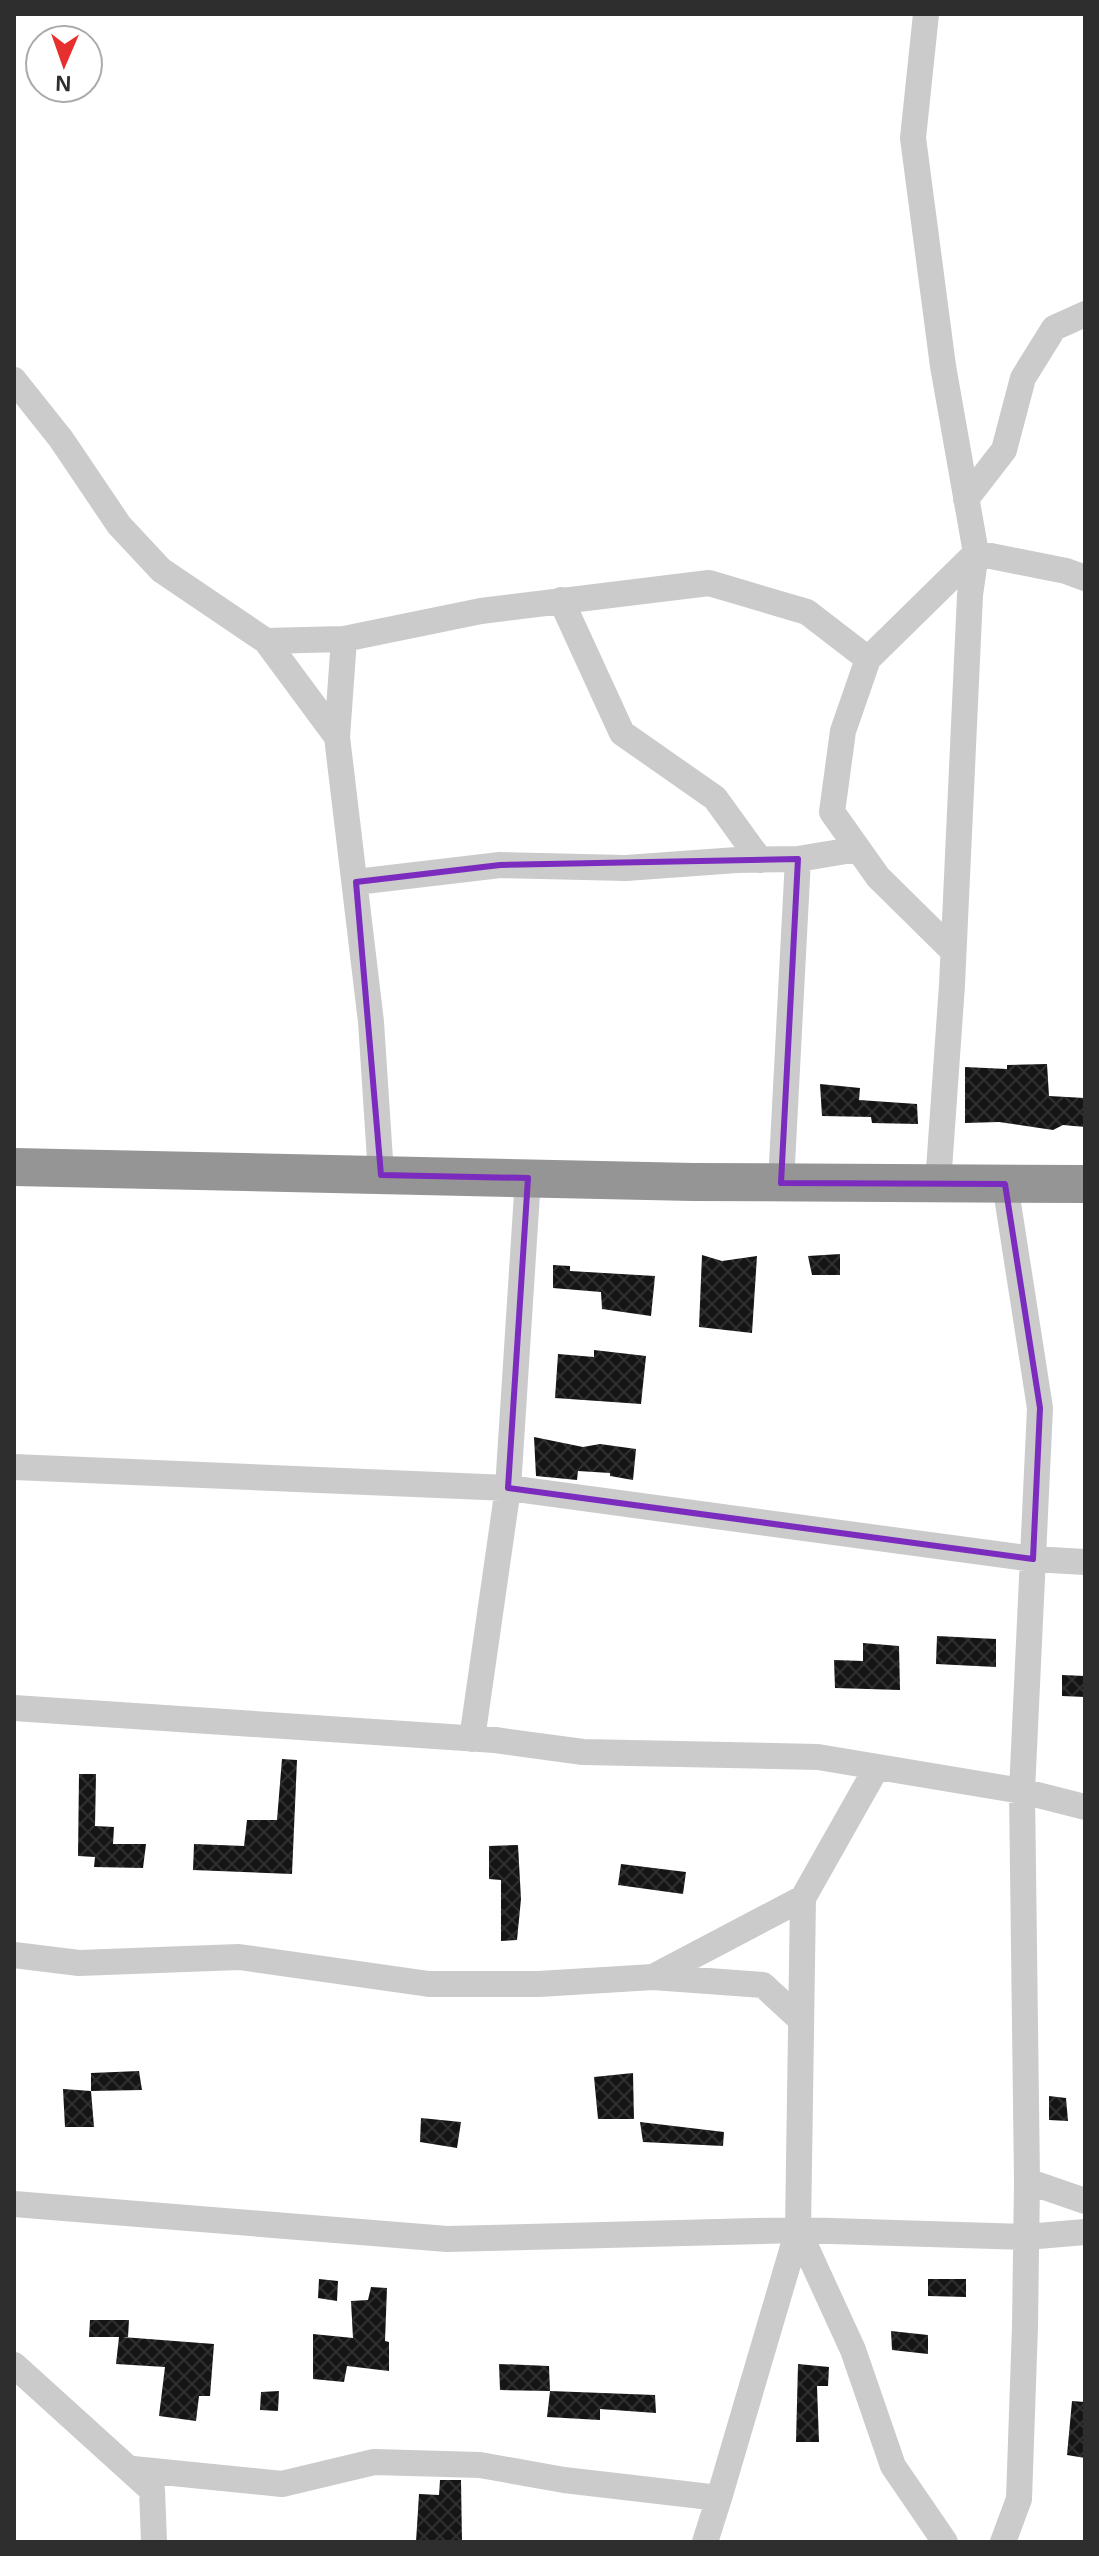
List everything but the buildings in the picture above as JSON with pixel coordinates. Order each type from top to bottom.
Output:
[{"type":"highway","points":[[14,1167],[781,1183],[1085,1184]]},
{"type":"street","points":[[926,14],[913,138],[943,366],[976,553],[970,595],[938,1184]]},
{"type":"street","points":[[966,499],[1004,450],[1023,378],[1054,328],[1085,314]]},
{"type":"street","points":[[14,380],[61,439],[119,525],[161,570],[266,641],[337,737]]},
{"type":"street","points":[[976,553],[1085,578]]},
{"type":"street","points":[[953,951],[878,877],[832,812],[843,731],[868,659],[976,553]]},
{"type":"street","points":[[266,641],[344,639],[481,611],[709,583],[807,612],[868,659]]},
{"type":"street","points":[[561,600],[622,733],[715,798],[760,860]]},
{"type":"street","points":[[344,639],[337,737],[371,1022],[381,1175]]},
{"type":"street","points":[[356,882],[500,865],[626,868],[798,859],[858,849]]},
{"type":"street","points":[[781,1183],[798,859]]},
{"type":"street","points":[[472,1739],[508,1488],[528,1178]]},
{"type":"street","points":[[1003,2542],[1019,2499],[1027,2181],[1022,1791],[1040,1408],[1005,1184]]},
{"type":"street","points":[[14,1467],[508,1488],[1033,1559],[1085,1562]]},
{"type":"street","points":[[14,1708],[472,1739],[583,1752],[818,1757],[1022,1791],[1085,1807]]},
{"type":"street","points":[[705,2542],[798,2230],[803,1898],[877,1767]]},
{"type":"street","points":[[653,1977],[803,1898]]},
{"type":"street","points":[[14,1955],[79,1963],[239,1957],[429,1984],[539,1984],[653,1977],[763,1985],[801,2020]]},
{"type":"street","points":[[1027,2181],[1085,2201]]},
{"type":"street","points":[[14,2204],[447,2239],[798,2230],[1026,2237],[1085,2232]]},
{"type":"street","points":[[798,2230],[853,2350],[893,2466],[945,2542]]},
{"type":"street","points":[[14,2365],[133,2469],[152,2490],[154,2542]]},
{"type":"street","points":[[133,2469],[282,2484],[374,2462],[480,2465],[564,2480],[719,2498]]},
{"type":"highlighted area","points":[[798,859],[781,1183],[1005,1184],[1040,1408],[1033,1559],[508,1488],[528,1178],[381,1175],[356,882],[500,865]]}]
